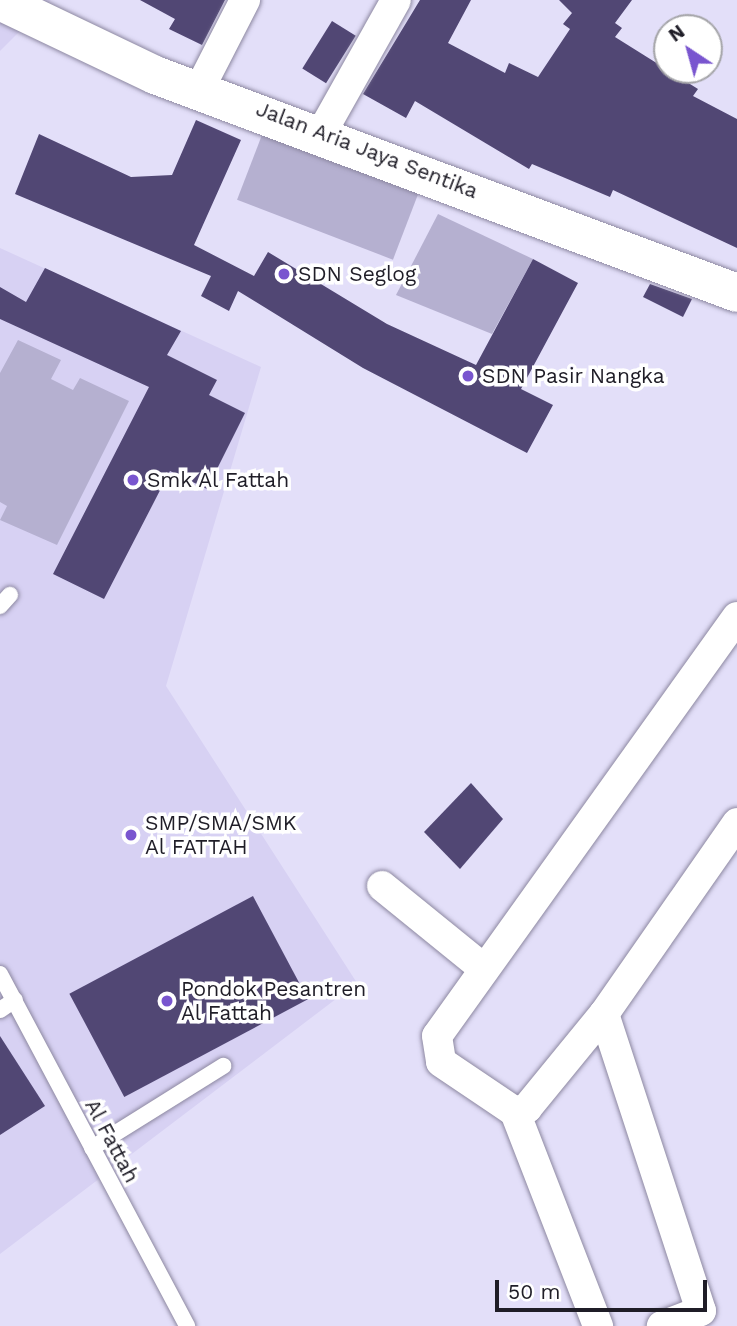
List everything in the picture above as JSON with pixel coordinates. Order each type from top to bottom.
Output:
[{"type":"street","points":[[200,88],[245,0]]},
{"type":"street","points":[[322,132],[396,0]]},
{"type":"street","name":"Jalan Aria Jaya Sentika","points":[[0,1],[54,31],[737,293]]},
{"type":"street","points":[[598,1326],[515,1112],[441,1062],[437,1037],[483,968],[737,617]]},
{"type":"street","points":[[515,1112],[542,1093],[727,861],[737,822]]},
{"type":"street","points":[[382,886],[483,968]]},
{"type":"street","points":[[604,1014],[703,1318],[662,1326]]},
{"type":"lane","name":"Al Fattah","points":[[0,974],[187,1326]]},
{"type":"lane","points":[[0,1010],[15,1000]]},
{"type":"lane","points":[[92,1149],[223,1066]]},
{"type":"shaded area","points":[[0,0],[51,0],[0,51]]},
{"type":"shaded area","points":[[265,127],[421,187],[393,260],[237,200]]},
{"type":"shaded area","points":[[438,214],[533,259],[492,334],[396,295]]},
{"type":"shaded area","name":"SMP/SMA/SMK Al FATTAH","points":[[0,248],[261,367],[166,686],[357,983],[0,1254]]},
{"type":"shaded area","points":[[18,340],[61,360],[51,379],[73,390],[80,378],[129,401],[57,545],[0,520],[7,506],[0,502],[0,373]]},
{"type":"building","points":[[140,0],[225,0],[202,45],[169,29],[175,19]]},
{"type":"building","points":[[420,0],[471,0],[448,43],[505,73],[509,63],[538,77],[570,29],[563,24],[572,13],[559,0],[632,0],[615,23],[622,28],[615,37],[653,61],[653,84],[690,84],[698,89],[693,96],[737,119],[737,248],[613,190],[610,197],[532,164],[529,169],[415,101],[406,118],[363,94]]},
{"type":"building","points":[[332,21],[356,36],[326,83],[302,68]]},
{"type":"building","points":[[196,120],[241,140],[194,245],[254,276],[268,252],[387,324],[476,365],[533,259],[578,283],[521,389],[553,405],[527,453],[363,368],[238,291],[229,311],[201,296],[211,276],[15,194],[39,134],[131,177],[172,175]]},
{"type":"building","points":[[45,268],[181,331],[167,355],[217,380],[209,395],[245,413],[207,489],[170,471],[104,599],[53,574],[149,387],[0,319],[0,287],[26,302]]},
{"type":"building","points":[[650,284],[692,299],[683,317],[643,297]]},
{"type":"building","points":[[471,783],[503,819],[460,869],[424,832]]},
{"type":"building","points":[[253,896],[308,999],[124,1097],[69,994]]},
{"type":"building","points":[[0,1036],[45,1106],[0,1135]]},
{"type":"place","name":"SDN Seglog","points":[[284,274]]},
{"type":"place","name":"SDN Pasir Nangka","points":[[468,376]]},
{"type":"place","name":"Smk Al Fattah","points":[[133,480]]},
{"type":"place","name":"SMP/SMA/SMK Al FATTAH","points":[[131,835]]},
{"type":"place","name":"Pondok Pesantren Al Fattah","points":[[167,1001]]}]
